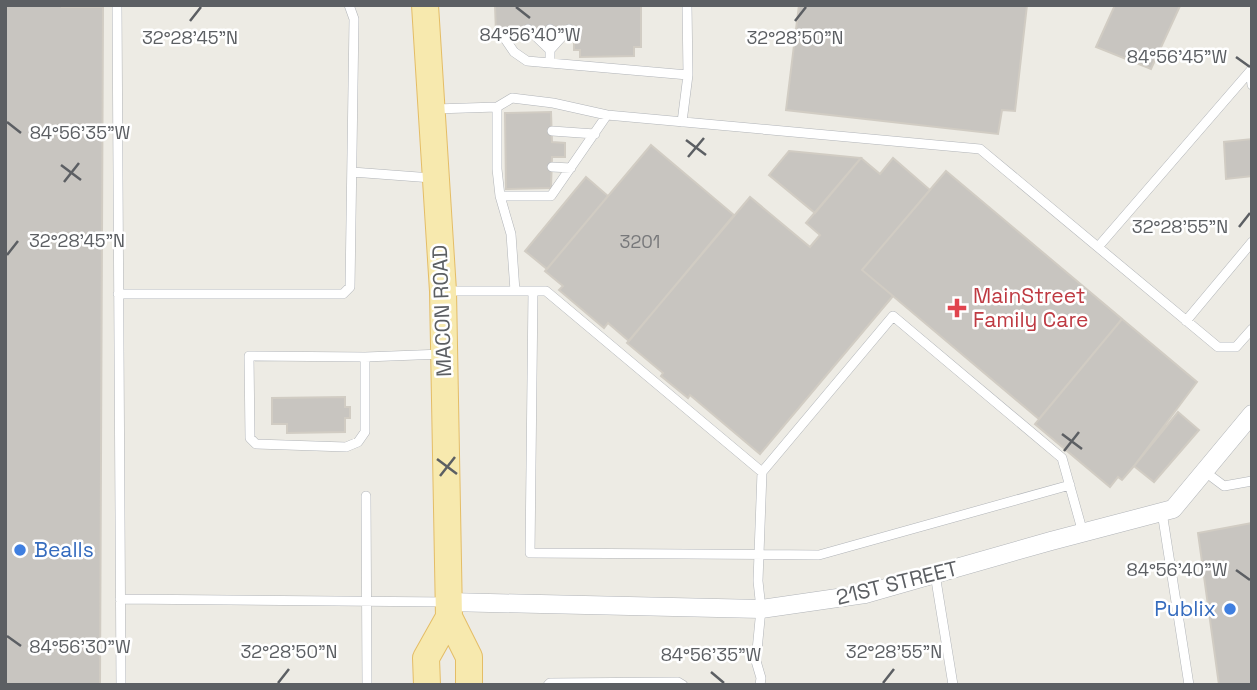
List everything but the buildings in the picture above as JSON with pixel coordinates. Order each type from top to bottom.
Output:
[{"type":"main road","points":[[411,5],[426,17]]},
{"type":"main road","name":"MACON ROAD","points":[[426,17],[443,291],[449,610],[469,657],[469,685]]},
{"type":"main road","points":[[426,685],[426,658],[449,610]]},
{"type":"street","name":"21ST STREET","points":[[449,610],[761,609],[865,594],[1173,509],[1250,421]]},
{"type":"lane","points":[[117,5],[121,685]]},
{"type":"lane","points":[[118,294],[343,295],[351,287],[354,19],[349,5]]},
{"type":"lane","points":[[682,122],[688,75],[687,5]]},
{"type":"lane","points":[[528,29],[550,50]]},
{"type":"lane","points":[[539,29],[550,50]]},
{"type":"lane","points":[[550,50],[560,29],[550,50],[550,63]]},
{"type":"lane","points":[[501,33],[514,52],[527,61],[688,75]]},
{"type":"lane","points":[[509,44],[512,33]]},
{"type":"lane","points":[[1098,247],[1250,77]]},
{"type":"lane","points":[[432,109],[497,107],[512,98],[553,103],[607,115],[980,149],[1218,347],[1236,348],[1252,328]]},
{"type":"lane","points":[[497,107],[501,132],[500,196],[511,234],[515,291]]},
{"type":"lane","points":[[500,196],[551,196],[607,115]]},
{"type":"lane","points":[[552,131],[595,134]]},
{"type":"lane","points":[[552,167],[571,167]]},
{"type":"lane","points":[[352,172],[437,178]]},
{"type":"lane","points":[[1186,321],[1252,242]]},
{"type":"lane","points":[[443,291],[546,291],[762,472]]},
{"type":"lane","points":[[533,291],[530,553],[819,555],[1070,485]]},
{"type":"lane","points":[[760,685],[761,678],[756,661],[761,609],[758,581],[762,472],[893,316],[1062,458],[1083,533]]},
{"type":"lane","points":[[365,357],[365,432],[358,442],[346,447],[257,444],[250,438],[249,356],[365,357],[444,354]]},
{"type":"lane","points":[[1205,471],[1224,486],[1252,481]]},
{"type":"lane","points":[[366,496],[367,685]]},
{"type":"lane","points":[[1162,512],[1189,685]]},
{"type":"lane","points":[[935,574],[953,685]]},
{"type":"lane","points":[[120,599],[367,601],[449,610]]},
{"type":"lane","points":[[548,685],[678,682],[683,685]]},
{"type":"place","name":"MainStreet Family Care","points":[[957,308]]},
{"type":"place","name":"Bealls","points":[[20,550]]},
{"type":"place","name":"Publix","points":[[1230,609]]}]
